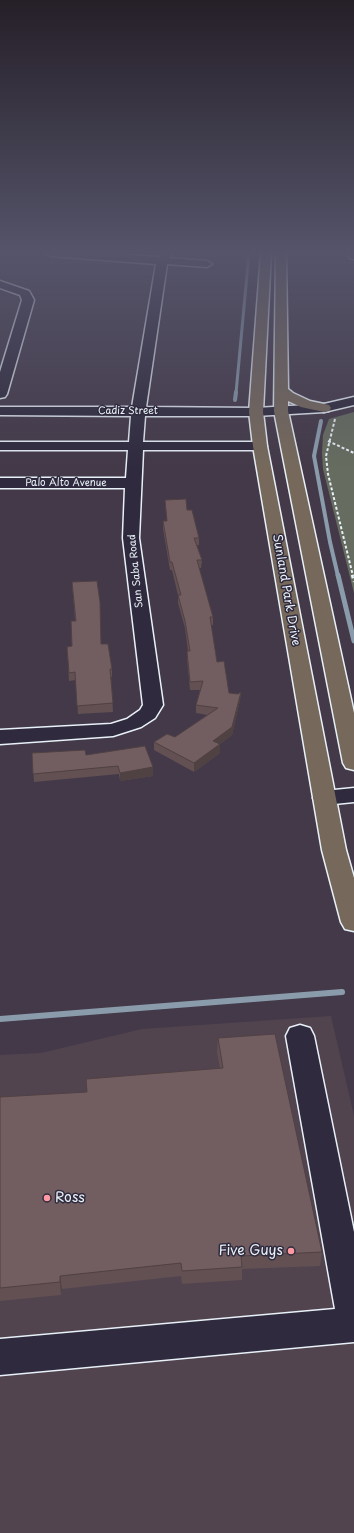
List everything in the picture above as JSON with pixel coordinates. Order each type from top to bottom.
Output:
[{"type":"main road","name":"Sunland Park Drive","points":[[262,325],[256,412],[260,446],[334,850],[354,922]]},
{"type":"main road","points":[[281,325],[281,411],[354,763]]},
{"type":"main road","points":[[281,390],[288,396],[306,404],[327,410]]},
{"type":"street","points":[[0,394],[21,325]]},
{"type":"street","name":"San Saba Road","points":[[0,737],[114,730],[134,723],[148,714],[152,705],[131,538],[138,411],[153,325]]},
{"type":"street","name":"Cadiz Street","points":[[0,411],[256,412],[327,410],[354,400]]},
{"type":"street","points":[[0,446],[260,446]]},
{"type":"street","name":"Palo Alto Avenue","points":[[0,483],[133,482]]},
{"type":"street","points":[[324,798],[354,795]]},
{"type":"street","points":[[300,1036],[354,1317]]},
{"type":"street","points":[[0,1357],[354,1325]]},
{"type":"path","points":[[327,410],[336,419],[328,441],[326,456],[328,474],[354,582]]},
{"type":"path","points":[[328,441],[354,452]]},
{"type":"shaded area","points":[[331,1016],[354,1116],[354,1533],[0,1533],[0,1055],[41,1053],[142,1029]]},
{"type":"green space","points":[[354,412],[354,593],[323,469],[322,453],[323,435],[329,419]]},
{"type":"building","points":[[186,499],[187,510],[192,510],[199,538],[194,538],[202,560],[197,560],[213,617],[210,617],[217,662],[224,661],[229,693],[238,694],[241,692],[232,727],[213,741],[220,744],[194,763],[154,742],[167,734],[175,737],[218,708],[196,705],[203,681],[190,682],[187,651],[190,651],[185,621],[178,595],[181,595],[172,562],[170,562],[163,521],[167,521],[165,500]]},
{"type":"building","points":[[97,581],[100,602],[101,644],[108,644],[112,669],[110,669],[113,703],[77,706],[75,672],[69,673],[67,647],[72,646],[71,621],[76,621],[72,582]]},
{"type":"building","points":[[145,746],[153,767],[120,773],[118,766],[33,774],[32,753],[85,750],[86,755]]},
{"type":"building","points":[[275,1034],[322,1252],[241,1256],[242,1267],[182,1271],[181,1263],[60,1276],[60,1282],[0,1288],[0,1097],[87,1092],[86,1079],[223,1068],[218,1038]]},
{"type":"waterway","points":[[236,393],[242,325]]},
{"type":"waterway","points":[[235,400],[236,392]]},
{"type":"waterway","points":[[321,421],[314,456],[338,576]]},
{"type":"waterway","points":[[338,575],[354,641]]},
{"type":"waterway","points":[[0,1019],[342,992]]},
{"type":"place","name":"Ross","points":[[47,1198]]},
{"type":"place","name":"Five Guys","points":[[291,1251]]}]
